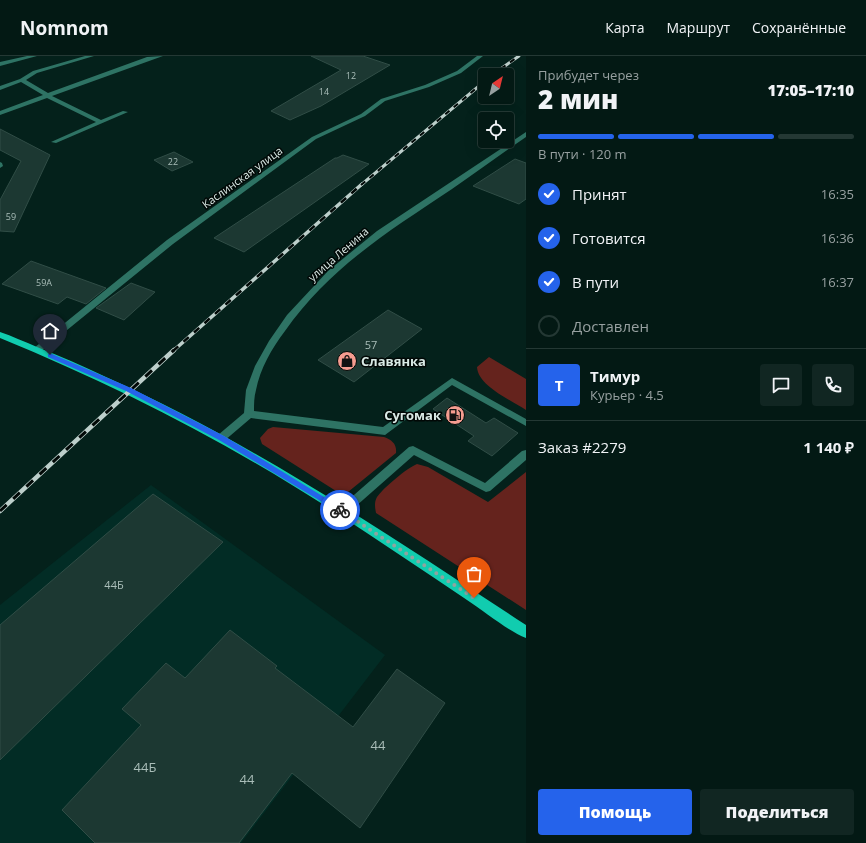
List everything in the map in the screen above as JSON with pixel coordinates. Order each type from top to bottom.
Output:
[{"type":"main road","points":[[0,336],[37,350],[129,390],[221,438],[343,511],[526,632]]},
{"type":"street","points":[[0,64],[34,56]]},
{"type":"street","points":[[0,88],[22,80],[35,72],[82,57],[90,56]]},
{"type":"street","points":[[0,114],[160,56]]},
{"type":"street","name":"Каслинская улица","points":[[37,350],[170,242],[314,138],[363,115],[383,100],[427,86],[459,72],[480,56]]},
{"type":"street","points":[[22,80],[48,96],[101,122]]},
{"type":"street","points":[[54,142],[125,112]]},
{"type":"street","name":"улица Ленина","points":[[249,414],[248,401],[259,366],[275,337],[312,292],[335,269],[370,240],[526,134]]},
{"type":"street","points":[[221,438],[249,414],[385,431],[452,381],[526,423]]},
{"type":"street","points":[[343,511],[413,450],[486,488],[526,454]]},
{"type":"shaded area","points":[[489,357],[526,379],[526,410],[496,392],[483,380],[477,367]]},
{"type":"shaded area","points":[[273,427],[384,437],[396,447],[396,453],[348,492],[336,491],[262,444],[260,438],[268,429]]},
{"type":"shaded area","points":[[417,464],[428,467],[488,502],[526,472],[526,610],[376,513],[375,501],[380,493],[402,474]]},
{"type":"shaded area","points":[[151,485],[385,655],[241,843],[0,843],[0,605]]},
{"type":"building","points":[[311,56],[363,56],[390,65],[321,106],[290,120],[271,111],[341,70]]},
{"type":"building","points":[[0,129],[50,155],[14,232],[0,231],[0,200],[21,161],[0,150]]},
{"type":"building","points":[[174,152],[193,162],[172,171],[154,160]]},
{"type":"building","points":[[343,155],[369,164],[244,252],[214,238],[335,158]]},
{"type":"building","points":[[515,159],[526,163],[526,199],[519,204],[473,186]]},
{"type":"building","points":[[31,261],[106,288],[86,304],[67,297],[58,304],[2,284]]},
{"type":"building","points":[[131,283],[155,292],[124,320],[96,308]]},
{"type":"building","points":[[388,310],[422,329],[354,382],[318,360]]},
{"type":"building","points":[[447,398],[486,423],[494,418],[518,433],[492,456],[468,441],[474,436],[433,409]]},
{"type":"building","points":[[153,494],[223,542],[0,760],[0,625]]},
{"type":"building","points":[[230,630],[277,666],[275,668],[353,727],[397,669],[445,703],[360,828],[292,773],[239,843],[95,843],[62,810],[141,725],[122,709],[166,663],[185,678]]},
{"type":"railway","points":[[502,68],[519,56]]},
{"type":"railway","points":[[361,185],[478,87]]},
{"type":"railway","points":[[173,351],[362,184]]},
{"type":"railway","points":[[0,511],[174,350]]},
{"type":"way so far","points":[[340,510],[474,598]]},
{"type":"place","name":"Славянка","points":[[347,361]]},
{"type":"place","name":"Сугомак","points":[[455,415]]},
{"type":"route","points":[[50,355],[129,390],[221,438],[340,510]]}]
